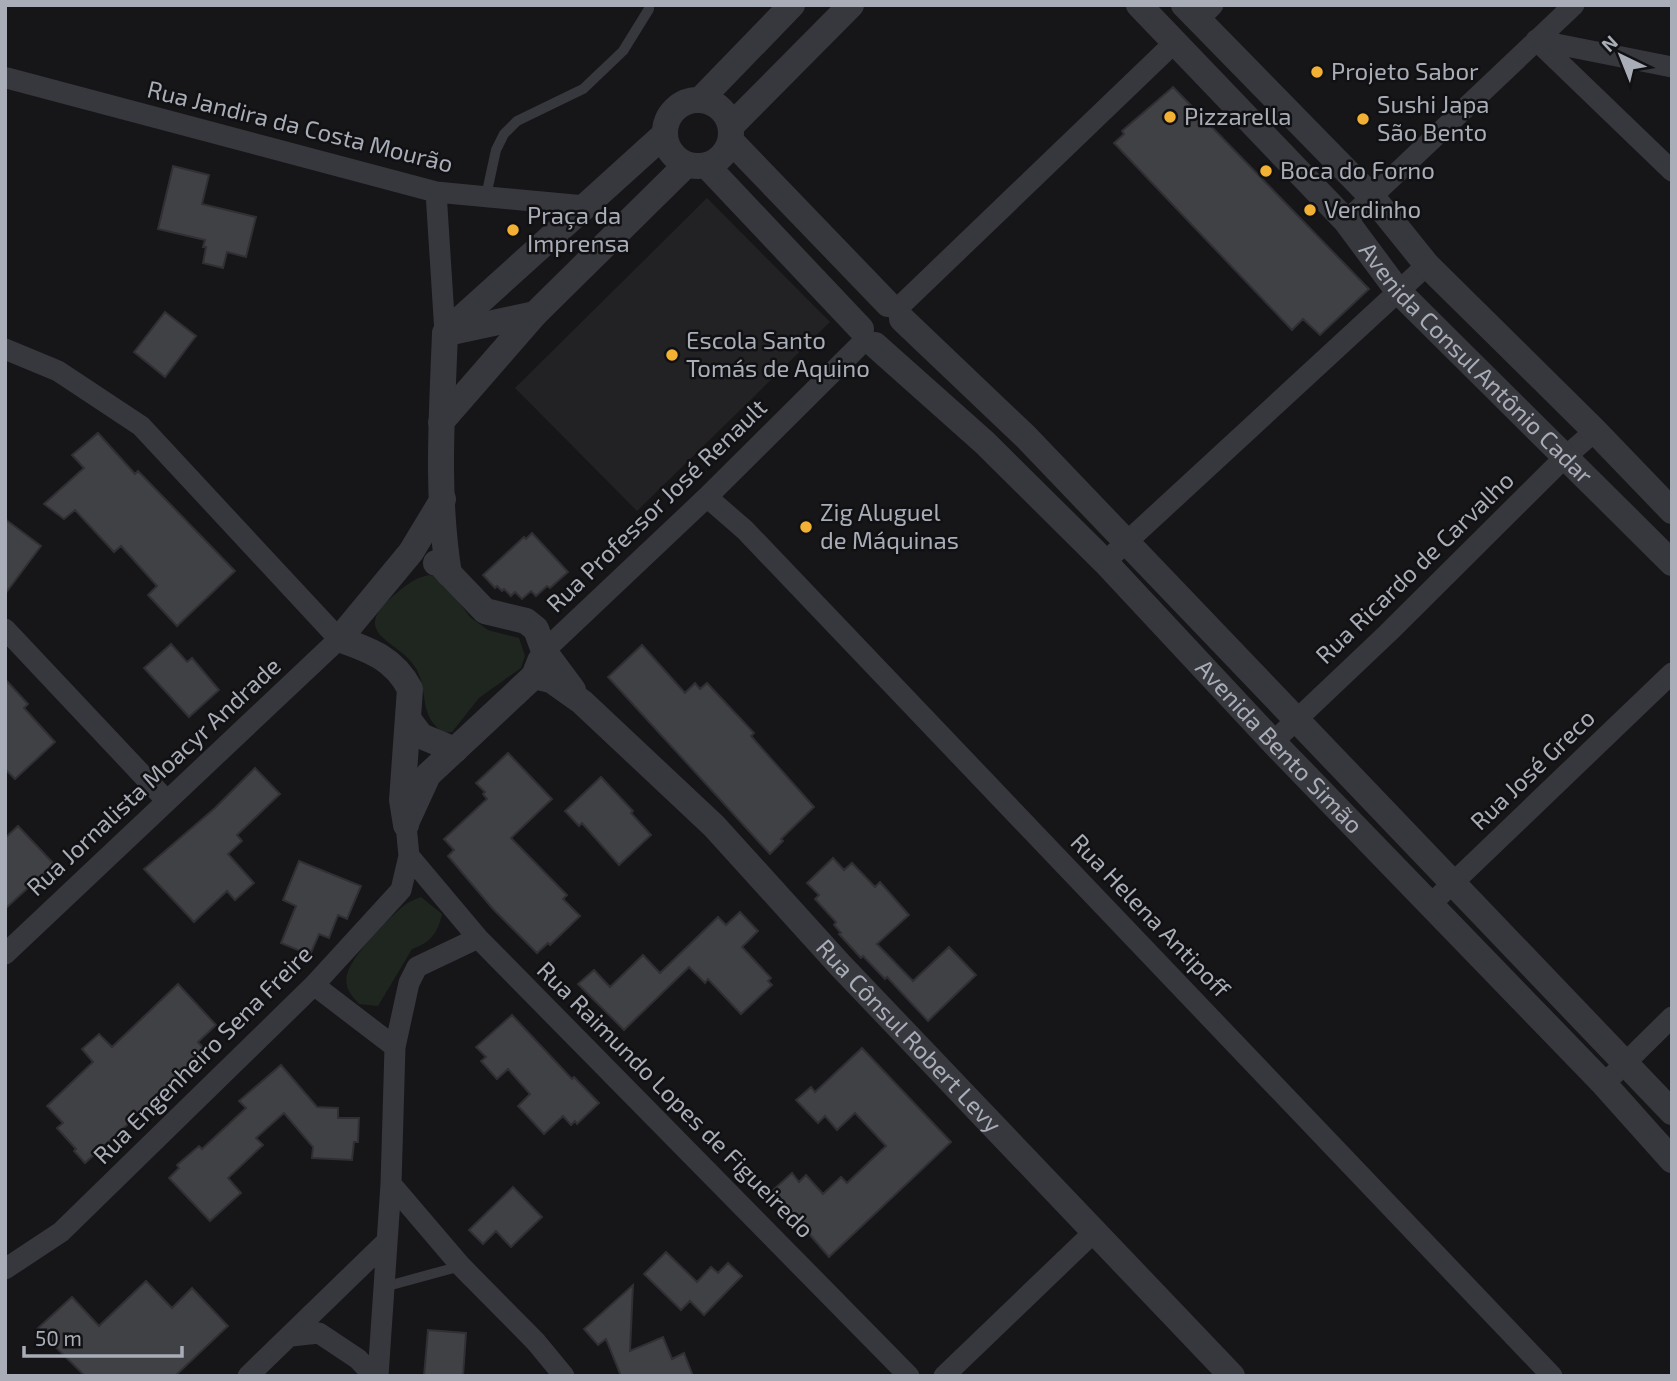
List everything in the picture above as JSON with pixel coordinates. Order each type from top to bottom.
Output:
[{"type":"street","points":[[700,100],[792,5]]},
{"type":"street","points":[[441,422],[535,314],[697,165],[718,161],[726,152],[731,134],[851,5]]},
{"type":"street","name":"Avenida Consul Antônio Cadar","points":[[1139,5],[1346,221],[1398,291],[1672,563]]},
{"type":"street","points":[[1346,221],[1574,5]]},
{"type":"street","name":"Avenida Consul Antônio Cadar","points":[[1198,10],[1373,198],[1427,265],[1672,511]]},
{"type":"street","points":[[1536,40],[1672,67]]},
{"type":"street","points":[[1536,40],[1672,171]]},
{"type":"street","points":[[895,311],[1174,43]]},
{"type":"street","name":"Rua Jandira da Costa Mourão","points":[[7,78],[436,192],[585,206]]},
{"type":"street","points":[[697,165],[671,153],[665,126],[672,112],[685,103],[700,100],[718,106],[726,115],[731,134]]},
{"type":"street","points":[[445,333],[665,134]]},
{"type":"street","name":"Avenida Bento Simão","points":[[731,134],[895,311],[1026,437],[1672,1112]]},
{"type":"street","name":"Avenida Bento Simão","points":[[697,165],[867,338],[985,443],[1105,562],[1273,742],[1604,1084],[1672,1160]]},
{"type":"street","points":[[436,192],[445,333],[441,422],[444,542],[449,574]]},
{"type":"street","points":[[1105,562],[1427,265]]},
{"type":"street","points":[[877,304],[895,311],[901,330],[896,340],[886,345],[867,338],[861,318],[867,309],[877,304]]},
{"type":"street","points":[[445,333],[535,314]]},
{"type":"street","name":"Rua Professor José Renault","points":[[544,651],[707,497],[867,338]]},
{"type":"street","points":[[5,349],[58,371],[141,426],[339,639],[370,650],[402,674],[410,689],[402,800],[406,825]]},
{"type":"street","name":"Rua Ricardo de Carvalho","points":[[1273,742],[1564,458],[1595,431]]},
{"type":"street","name":"Rua Helena Antipoff","points":[[707,497],[746,530],[1552,1376]]},
{"type":"street","points":[[339,639],[411,552],[443,499]]},
{"type":"street","points":[[406,825],[428,775],[534,676],[544,651],[536,629],[526,621],[485,611],[440,564],[411,552]]},
{"type":"street","points":[[361,611],[370,650]]},
{"type":"street","points":[[6,632],[167,801]]},
{"type":"street","name":"Rua Jornalista Moacyr Andrade","points":[[5,954],[339,639]]},
{"type":"street","name":"Rua Cônsul Robert Levy","points":[[544,651],[582,702]]},
{"type":"street","name":"Rua José Greco","points":[[1431,904],[1453,886],[1672,673]]},
{"type":"street","name":"Rua Cônsul Robert Levy","points":[[534,676],[551,680],[582,702],[714,826],[840,965],[1232,1376]]},
{"type":"street","points":[[409,720],[421,736],[455,750]]},
{"type":"street","name":"Rua Engenheiro Sena Freire","points":[[5,1269],[61,1232],[314,985],[401,890],[409,856],[406,825]]},
{"type":"street","name":"Rua Raimundo Lopes de Figueiredo","points":[[409,856],[478,938],[909,1376]]},
{"type":"street","points":[[376,1376],[391,1185],[396,1047],[409,983],[417,967],[478,938]]},
{"type":"street","points":[[314,985],[396,1047]]},
{"type":"street","points":[[1604,1084],[1672,1017]]},
{"type":"street","points":[[391,1185],[461,1266],[536,1342],[564,1376]]},
{"type":"street","points":[[944,1376],[1095,1231]]},
{"type":"street","points":[[248,1376],[386,1242]]},
{"type":"street","points":[[291,1336],[320,1333],[358,1359],[376,1376]]},
{"type":"lane","points":[[486,196],[496,150],[504,134],[517,121],[583,89],[623,51],[649,5]]},
{"type":"lane","points":[[384,1287],[461,1266]]},
{"type":"shaded area","name":"Escola Santo Tomás de Aquino","points":[[707,198],[830,322],[637,511],[515,388]]},
{"type":"shaded area","points":[[429,575],[441,578],[470,617],[488,630],[519,638],[525,656],[521,668],[479,698],[452,732],[443,733],[435,726],[427,711],[417,670],[410,660],[376,629],[375,621],[380,610],[392,597],[413,581]]},
{"type":"shaded area","points":[[421,897],[442,914],[436,931],[424,944],[412,949],[378,1006],[359,1004],[347,988],[346,980],[350,967],[363,947],[391,917],[408,903]]},
{"type":"building","points":[[1173,87],[1369,289],[1320,335],[1303,319],[1292,330],[1114,143],[1124,134],[1122,131]]},
{"type":"building","points":[[173,166],[209,175],[202,204],[256,217],[246,257],[227,252],[223,268],[203,263],[205,240],[158,229]]},
{"type":"building","points":[[165,312],[196,336],[165,377],[134,352]]},
{"type":"building","points":[[98,433],[135,474],[138,471],[235,571],[177,626],[148,595],[157,586],[121,546],[114,552],[75,510],[64,519],[44,504],[84,468],[72,455]]},
{"type":"building","points":[[5,519],[41,546],[5,594]]},
{"type":"building","points":[[532,533],[568,572],[550,588],[547,586],[536,596],[531,591],[522,599],[515,592],[511,596],[504,589],[502,591],[497,586],[495,588],[483,575],[524,537],[526,539]]},
{"type":"building","points":[[171,644],[187,662],[192,658],[219,690],[189,717],[144,668]]},
{"type":"building","points":[[642,645],[685,693],[695,683],[700,689],[707,683],[754,733],[751,736],[814,807],[781,839],[783,841],[770,854],[608,677]]},
{"type":"building","points":[[5,679],[28,704],[24,708],[55,742],[15,779],[5,769]]},
{"type":"building","points":[[508,753],[552,799],[511,838],[567,895],[563,899],[580,916],[550,945],[548,943],[537,953],[493,909],[448,856],[454,850],[444,839],[487,799],[483,794],[485,792],[476,783]]},
{"type":"building","points":[[255,768],[280,794],[237,835],[242,841],[228,854],[254,883],[235,900],[227,891],[194,922],[144,869],[215,808]]},
{"type":"building","points":[[601,777],[651,835],[619,865],[582,823],[579,826],[565,811]]},
{"type":"building","points":[[18,826],[54,864],[5,909],[5,838]]},
{"type":"building","points":[[833,858],[844,870],[852,863],[875,887],[880,882],[909,915],[877,944],[913,981],[949,947],[976,975],[928,1021],[887,977],[885,979],[863,956],[861,958],[839,934],[841,933],[834,925],[836,922],[815,899],[819,895],[807,883]]},
{"type":"building","points":[[299,861],[361,886],[347,919],[338,915],[329,938],[319,934],[310,955],[281,943],[296,906],[283,900]]},
{"type":"building","points":[[740,912],[758,931],[742,947],[771,978],[768,981],[772,985],[741,1014],[708,979],[705,983],[689,967],[624,1030],[578,984],[594,970],[610,987],[643,955],[660,973],[718,917],[726,925]]},
{"type":"building","points":[[178,984],[216,1025],[198,1042],[204,1049],[188,1064],[191,1067],[85,1163],[57,1128],[63,1123],[47,1106],[93,1062],[82,1049],[99,1034],[112,1047]]},
{"type":"building","points":[[512,1015],[572,1079],[574,1077],[599,1103],[577,1124],[575,1121],[571,1125],[563,1116],[544,1134],[518,1106],[530,1094],[508,1069],[497,1079],[481,1061],[486,1057],[476,1047]]},
{"type":"building","points":[[862,1048],[951,1142],[829,1257],[772,1191],[792,1173],[799,1182],[806,1175],[823,1194],[841,1177],[847,1183],[886,1146],[855,1113],[837,1130],[825,1116],[818,1123],[796,1100],[811,1087],[815,1092]]},
{"type":"building","points":[[281,1065],[317,1107],[338,1108],[338,1118],[359,1118],[358,1142],[354,1142],[352,1160],[312,1158],[313,1147],[284,1113],[256,1138],[263,1145],[228,1178],[241,1193],[210,1221],[169,1178],[179,1168],[177,1165],[199,1146],[202,1149],[246,1108],[239,1101]]},
{"type":"building","points":[[513,1187],[542,1217],[511,1247],[496,1231],[483,1244],[469,1230]]},
{"type":"building","points":[[666,1252],[697,1282],[711,1267],[718,1273],[728,1263],[742,1276],[704,1315],[690,1301],[681,1310],[644,1274]]},
{"type":"building","points":[[146,1281],[172,1308],[192,1288],[228,1326],[175,1376],[85,1376],[37,1329],[72,1297],[99,1326]]},
{"type":"building","points":[[633,1285],[630,1351],[663,1337],[672,1359],[684,1353],[693,1376],[621,1376],[606,1339],[598,1345],[584,1329]]},
{"type":"building","points":[[428,1330],[466,1333],[463,1376],[424,1376]]},
{"type":"place","name":"Projeto Sabor","points":[[1317,72]]},
{"type":"place","name":"Pizzarella","points":[[1170,117]]},
{"type":"place","name":"Sushi Japa São Bento","points":[[1363,119]]},
{"type":"place","name":"Boca do Forno","points":[[1266,171]]},
{"type":"place","name":"Verdinho","points":[[1310,210]]},
{"type":"place","name":"Praça da Imprensa","points":[[513,230]]},
{"type":"place","name":"Escola Santo Tomás de Aquino","points":[[672,355]]},
{"type":"place","name":"Zig Aluguel de Máquinas","points":[[806,527]]}]
